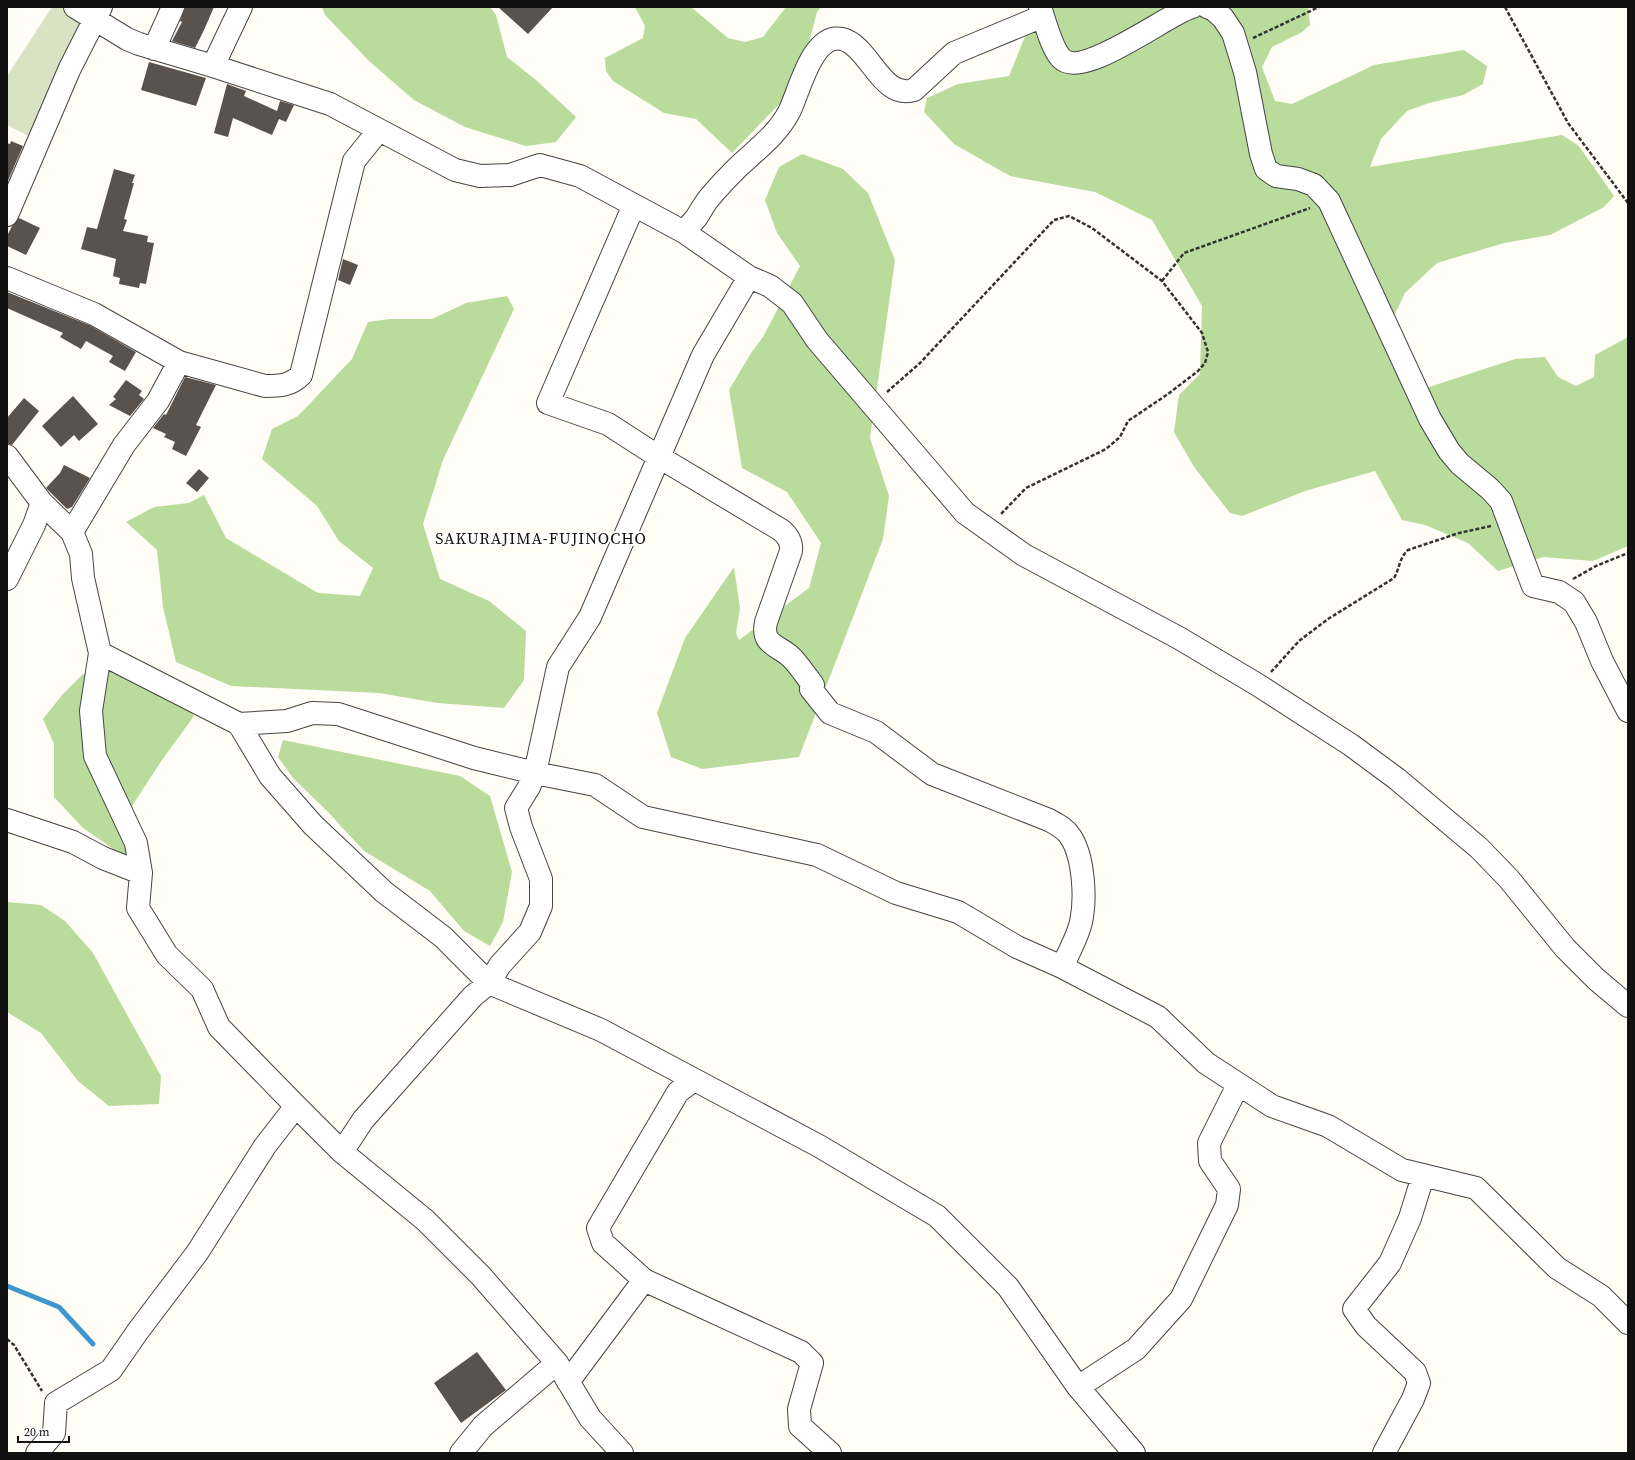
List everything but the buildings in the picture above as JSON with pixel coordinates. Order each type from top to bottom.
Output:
[{"type":"street","points":[[75,7],[97,13],[127,39],[154,49],[213,66],[330,104],[455,170],[480,176],[510,175],[540,165],[580,176],[684,232],[749,276],[770,286],[792,303],[817,340],[965,513],[1024,555],[1179,638],[1258,685],[1351,745],[1385,770],[1479,848],[1509,879],[1565,948],[1596,979],[1628,1006]]},
{"type":"street","points":[[154,49],[173,7]]},
{"type":"street","points":[[213,66],[241,7]]},
{"type":"street","points":[[684,232],[696,218],[710,196],[737,168],[770,139],[778,129],[791,108],[805,71],[816,53],[823,45],[835,38],[853,44],[891,87],[901,92],[907,92],[914,90],[954,52],[1042,12],[1055,48],[1062,59],[1078,63],[1092,60],[1118,48],[1170,17],[1192,7]]},
{"type":"street","points":[[1207,7],[1214,10],[1223,18],[1233,33],[1245,72],[1261,154],[1266,169],[1276,176],[1298,178],[1314,185],[1329,200],[1430,419],[1449,451],[1460,464],[1490,489],[1501,501],[1532,586],[1559,592],[1574,602],[1586,622],[1602,661],[1628,711]]},
{"type":"street","points":[[7,215],[70,68],[97,13]]},
{"type":"street","points":[[7,278],[94,314],[179,362],[265,386],[279,386],[294,382],[301,375],[354,161],[379,130]]},
{"type":"street","points":[[634,205],[548,403],[608,424],[659,457],[786,534],[791,547],[790,555],[764,628],[765,634],[773,646],[786,652],[794,660],[812,685],[811,689],[830,713],[876,732],[932,774],[1049,820],[1070,835],[1079,854],[1082,866],[1083,889],[1081,922],[1062,967]]},
{"type":"street","points":[[342,1152],[363,1120],[473,996],[489,983],[500,965],[530,932],[541,906],[540,879],[521,828],[516,808],[529,787],[535,773],[558,667],[590,617],[703,355],[749,276]]},
{"type":"street","points":[[72,532],[124,445],[158,401],[179,362]]},
{"type":"street","points":[[7,456],[42,503],[72,532],[81,554],[83,578],[100,653],[91,711],[95,756],[136,843],[141,873],[138,908],[166,954],[202,989],[219,1027],[296,1106],[342,1152],[425,1220],[481,1276],[563,1372],[590,1418],[622,1453]]},
{"type":"street","points":[[7,579],[34,525],[42,503]]},
{"type":"street","points":[[100,653],[239,724],[287,721],[312,713],[338,714],[474,758],[535,773],[595,785],[643,817],[816,855],[896,893],[958,912],[1017,947],[1062,967],[1158,1017],[1206,1063],[1272,1106],[1328,1126],[1402,1170],[1476,1188],[1557,1268],[1601,1296],[1628,1323]]},
{"type":"street","points":[[239,724],[270,776],[313,825],[384,892],[443,937],[489,983],[601,1030],[819,1146],[937,1216],[1008,1287],[1078,1387],[1134,1453]]},
{"type":"street","points":[[7,820],[73,842],[103,858],[141,873]]},
{"type":"street","points":[[694,1080],[678,1092],[598,1228],[603,1243],[644,1280],[801,1352],[812,1363],[799,1409],[800,1426],[830,1453]]},
{"type":"street","points":[[1078,1387],[1136,1349],[1181,1299],[1226,1205],[1229,1189],[1210,1161],[1209,1143],[1238,1085]]},
{"type":"street","points":[[38,1453],[54,1433],[56,1407],[111,1370],[138,1331],[197,1253],[265,1146],[296,1106]]},
{"type":"street","points":[[1384,1453],[1413,1399],[1419,1383],[1415,1372],[1366,1326],[1354,1309],[1390,1263],[1410,1218],[1423,1176]]},
{"type":"street","points":[[461,1453],[483,1426],[563,1372],[644,1280]]},
{"type":"path","points":[[1236,45],[1320,7]]},
{"type":"path","points":[[1505,7],[1568,123],[1628,203]]},
{"type":"path","points":[[1162,281],[1184,253],[1265,225],[1329,200]]},
{"type":"path","points":[[873,405],[920,363],[1054,220],[1069,216],[1092,228],[1162,281],[1202,332],[1208,352],[1205,363],[1198,371],[1168,394],[1128,421],[1120,437],[1106,449],[1026,488],[988,528]]},
{"type":"path","points":[[1258,685],[1299,641],[1328,619],[1394,578],[1399,570],[1402,555],[1408,550],[1459,533],[1508,522]]},
{"type":"path","points":[[1559,592],[1575,577],[1628,553]]},
{"type":"path","points":[[7,1339],[14,1345],[56,1407]]},
{"type":"green space","points":[[52,7],[67,7],[84,18],[32,138],[7,125],[7,76]]},
{"type":"green space","points":[[322,7],[490,7],[496,15],[507,57],[536,80],[576,117],[556,142],[526,146],[465,127],[414,100],[369,61],[325,15]]},
{"type":"green space","points":[[635,7],[691,7],[728,38],[745,42],[763,37],[786,7],[821,7],[817,12],[807,50],[786,97],[732,153],[696,119],[664,113],[613,81],[606,71],[605,58],[643,38],[645,26]]},
{"type":"green space","points":[[1037,7],[1308,7],[1310,25],[1302,32],[1272,47],[1262,67],[1275,101],[1292,104],[1374,65],[1464,50],[1487,66],[1483,84],[1463,95],[1429,103],[1407,111],[1381,139],[1370,167],[1562,135],[1579,146],[1614,196],[1604,207],[1550,235],[1504,243],[1437,263],[1405,293],[1382,341],[1426,388],[1515,359],[1545,357],[1558,377],[1576,386],[1594,377],[1595,355],[1628,337],[1628,546],[1593,561],[1543,557],[1498,571],[1468,543],[1425,525],[1402,520],[1375,471],[1305,491],[1242,516],[1230,513],[1194,467],[1174,432],[1179,395],[1200,374],[1202,306],[1152,220],[1095,192],[1010,176],[954,144],[924,112],[927,98],[958,84],[1009,76]]},
{"type":"green space","points":[[802,154],[843,169],[868,193],[895,260],[870,438],[889,496],[883,539],[799,757],[702,769],[671,757],[657,713],[685,638],[734,567],[740,608],[736,633],[739,640],[809,588],[821,543],[787,492],[742,468],[729,390],[751,353],[763,337],[800,266],[777,233],[765,200],[779,167]]},
{"type":"green space","points":[[507,296],[514,309],[443,460],[423,524],[440,579],[489,601],[526,631],[524,680],[504,708],[438,703],[379,693],[231,686],[176,662],[163,607],[157,550],[126,522],[154,507],[189,503],[204,495],[226,538],[318,593],[360,596],[373,568],[339,541],[317,506],[262,459],[272,429],[298,416],[352,359],[368,322],[390,319],[432,319],[466,303]]},
{"type":"green space","points":[[111,669],[186,705],[194,716],[162,760],[132,806],[139,833],[135,864],[83,828],[54,797],[54,744],[43,719],[63,694],[83,674]]},
{"type":"green space","points":[[283,740],[460,776],[490,796],[512,872],[503,922],[490,946],[464,931],[430,891],[364,851],[328,812],[293,778],[278,757]]},
{"type":"green space","points":[[7,902],[41,905],[65,921],[93,953],[161,1076],[159,1104],[109,1106],[78,1081],[41,1033],[7,1012]]},
{"type":"waterway","points":[[7,1286],[59,1307],[93,1344]]},
{"type":"district","name":"SAKURAJIMA-FUJINOCHO","points":[[541,538]]}]
